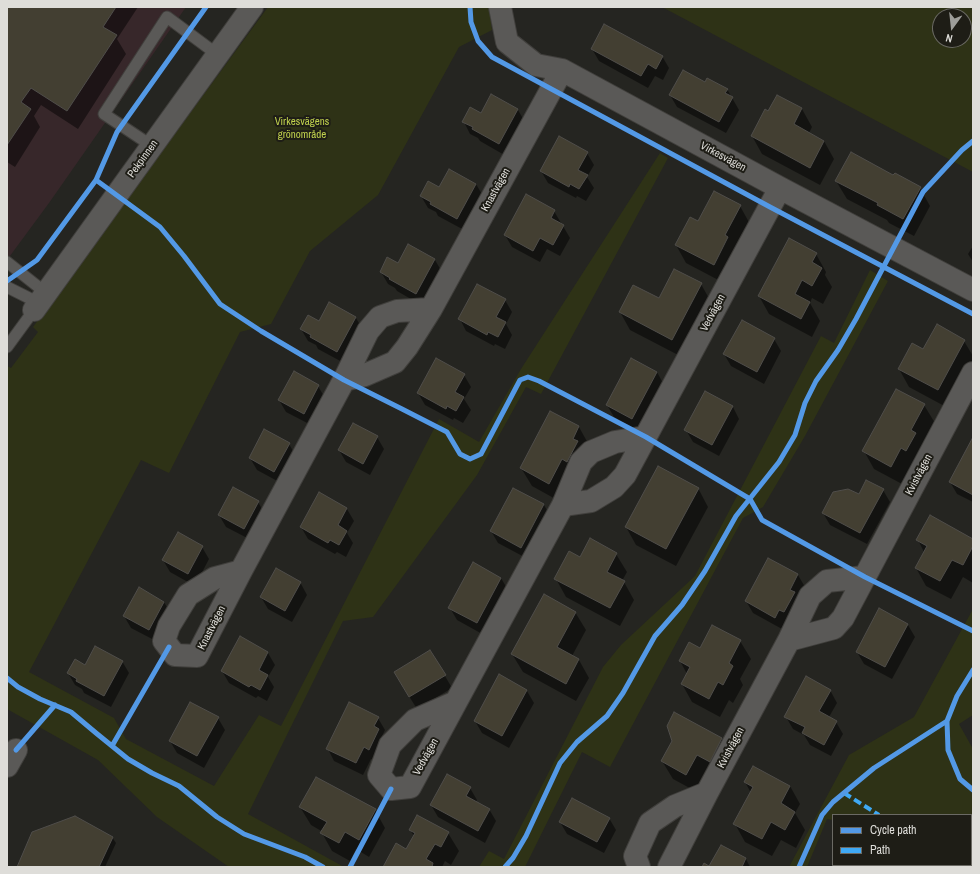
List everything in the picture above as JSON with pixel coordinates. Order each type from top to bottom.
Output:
[{"type":"street","name":"Pekpinnen","points":[[40,302],[252,7]]},
{"type":"street","name":"Virkesvägen","points":[[500,7],[508,42],[536,65],[562,70],[973,290]]},
{"type":"street","name":"Knastvägen","points":[[344,380],[365,375],[396,362],[407,348],[431,309],[562,70]]},
{"type":"street","name":"Vedvägen","points":[[563,505],[591,501],[614,487],[625,475],[780,188]]},
{"type":"street","points":[[242,572],[344,380],[368,331],[380,317],[397,311],[431,309]]},
{"type":"street","name":"Kvistvägen","points":[[789,640],[834,628],[843,618],[973,373]]},
{"type":"street","points":[[456,702],[563,505],[581,462],[591,452],[615,442],[646,438]]},
{"type":"street","name":"Kvistvägen","points":[[669,867],[789,640],[810,596],[827,580],[865,577]]},
{"type":"street","points":[[639,867],[635,856],[650,823],[675,806],[707,793]]},
{"type":"lane","points":[[152,146],[104,114],[167,17],[218,55]]},
{"type":"lane","points":[[7,262],[40,302]]},
{"type":"lane","points":[[7,287],[40,302]]},
{"type":"lane","points":[[7,347],[40,302]]},
{"type":"shaded area","points":[[7,7],[186,7],[49,203],[7,260]]},
{"type":"green space","name":"Virkesvägens grönområde","points":[[268,7],[489,7],[492,30],[459,47],[378,195],[310,251],[271,324],[240,332],[169,473],[141,460],[29,672],[114,718],[126,739],[214,786],[259,715],[281,726],[439,419],[479,442],[521,369],[660,153],[668,158],[541,394],[526,387],[477,475],[373,617],[343,621],[248,814],[344,867],[229,867],[157,817],[98,760],[7,709],[7,366],[11,368],[38,332],[33,327]]},
{"type":"green space","points":[[662,7],[973,7],[973,172]]},
{"type":"green space","points":[[870,270],[888,281],[805,436],[763,507],[743,518],[610,767],[582,752],[525,867],[479,867],[489,851],[504,859],[603,667],[621,645],[695,576],[821,336],[834,343]]},
{"type":"green space","points":[[973,609],[973,715],[959,724],[973,749],[973,856],[972,814],[832,814],[832,820],[827,819],[807,867],[789,867],[849,755],[914,717]]},
{"type":"building","points":[[7,7],[116,7],[103,27],[117,35],[67,111],[31,88],[21,102],[31,109],[7,145]]},
{"type":"building","points":[[604,24],[663,56],[656,69],[648,64],[641,76],[591,49]]},
{"type":"building","points":[[683,70],[705,82],[707,78],[728,89],[725,93],[733,97],[719,122],[669,95]]},
{"type":"building","points":[[491,94],[518,109],[499,144],[472,129],[473,127],[462,122],[470,107],[481,113]]},
{"type":"building","points":[[777,95],[802,108],[794,124],[824,141],[810,168],[751,136],[765,109],[768,111]]},
{"type":"building","points":[[559,136],[588,152],[578,170],[588,175],[579,189],[570,184],[569,187],[540,171]]},
{"type":"building","points":[[851,152],[893,175],[895,173],[921,187],[903,219],[877,205],[878,203],[835,181]]},
{"type":"building","points":[[449,169],[476,184],[457,219],[430,204],[431,202],[420,196],[428,181],[439,187]]},
{"type":"building","points":[[714,191],[741,205],[725,235],[728,237],[714,265],[675,245],[690,217],[698,221]]},
{"type":"building","points":[[526,194],[555,210],[551,218],[564,225],[553,245],[540,238],[533,251],[504,235]]},
{"type":"building","points":[[789,238],[817,253],[812,262],[822,268],[812,286],[802,280],[795,294],[810,302],[801,319],[758,296]]},
{"type":"building","points":[[408,244],[435,259],[416,294],[389,279],[390,278],[380,272],[387,257],[398,263]]},
{"type":"building","points":[[674,269],[702,283],[672,340],[619,312],[633,285],[659,298]]},
{"type":"building","points":[[477,284],[506,299],[496,317],[506,322],[498,337],[488,332],[487,335],[458,319]]},
{"type":"building","points":[[329,302],[356,317],[337,352],[310,337],[311,335],[300,329],[308,315],[319,321]]},
{"type":"building","points":[[742,320],[775,338],[757,372],[723,354]]},
{"type":"building","points":[[937,324],[965,340],[938,390],[898,369],[912,343],[923,349]]},
{"type":"building","points":[[436,358],[465,374],[455,392],[464,397],[456,411],[447,406],[446,409],[417,393]]},
{"type":"building","points":[[631,358],[657,372],[632,419],[606,405]]},
{"type":"building","points":[[294,371],[319,385],[304,414],[278,400]]},
{"type":"building","points":[[896,389],[925,404],[911,430],[916,433],[906,451],[901,448],[891,467],[862,451]]},
{"type":"building","points":[[705,391],[733,406],[712,445],[684,430]]},
{"type":"building","points":[[550,411],[579,426],[573,439],[578,441],[567,462],[562,459],[549,484],[520,468]]},
{"type":"building","points":[[353,423],[378,436],[363,464],[338,450]]},
{"type":"building","points":[[264,429],[290,443],[274,472],[249,458]]},
{"type":"building","points":[[973,437],[973,495],[949,482]]},
{"type":"building","points":[[658,466],[699,488],[666,549],[625,527]]},
{"type":"building","points":[[866,480],[884,489],[860,533],[822,513],[833,492],[848,489],[859,494]]},
{"type":"building","points":[[233,487],[259,501],[244,529],[218,515]]},
{"type":"building","points":[[513,488],[544,504],[521,548],[490,531]]},
{"type":"building","points":[[319,492],[347,508],[338,525],[347,531],[339,545],[330,540],[328,543],[300,527]]},
{"type":"building","points":[[930,515],[973,539],[973,546],[963,565],[952,560],[940,581],[915,568],[927,546],[916,540]]},
{"type":"building","points":[[178,532],[203,546],[188,574],[162,560]]},
{"type":"building","points":[[590,538],[617,553],[607,572],[625,581],[610,608],[554,579],[569,551],[580,557]]},
{"type":"building","points":[[768,558],[798,574],[790,590],[795,592],[784,612],[779,610],[775,618],[745,601]]},
{"type":"building","points":[[473,562],[501,578],[477,623],[448,608]]},
{"type":"building","points":[[276,568],[301,582],[285,611],[260,597]]},
{"type":"building","points":[[139,587],[164,602],[149,630],[123,616]]},
{"type":"building","points":[[544,594],[576,612],[557,647],[579,659],[566,684],[511,654]]},
{"type":"building","points":[[879,608],[908,624],[885,667],[856,652]]},
{"type":"building","points":[[712,625],[741,640],[729,663],[733,666],[723,685],[718,682],[709,699],[681,684],[690,667],[679,661],[689,642],[700,648]]},
{"type":"building","points":[[240,636],[268,652],[259,670],[268,675],[260,690],[251,685],[249,687],[221,671]]},
{"type":"building","points":[[95,646],[123,661],[104,696],[76,681],[77,679],[67,673],[75,659],[85,665]]},
{"type":"building","points":[[430,650],[446,675],[409,697],[394,672]]},
{"type":"building","points":[[499,674],[527,690],[502,736],[474,721]]},
{"type":"building","points":[[806,676],[831,690],[819,711],[837,721],[824,745],[802,733],[805,727],[784,717]]},
{"type":"building","points":[[190,702],[219,717],[197,756],[169,741]]},
{"type":"building","points":[[349,702],[379,717],[374,726],[379,729],[369,750],[364,747],[356,763],[326,749]]},
{"type":"building","points":[[674,712],[722,738],[710,762],[697,755],[686,775],[661,761],[672,741],[667,726]]},
{"type":"building","points":[[753,766],[790,786],[781,803],[795,812],[785,830],[771,822],[762,839],[733,824],[753,787],[744,782]]},
{"type":"building","points":[[447,774],[471,787],[466,796],[490,809],[478,831],[430,805]]},
{"type":"building","points":[[316,777],[376,809],[359,840],[345,832],[339,843],[320,833],[327,822],[299,807]]},
{"type":"building","points":[[572,798],[610,818],[597,842],[559,822]]},
{"type":"building","points":[[417,815],[449,832],[441,847],[435,844],[426,859],[433,863],[432,867],[383,867],[396,843],[406,849],[415,833],[409,830]]},
{"type":"building","points":[[75,816],[113,837],[99,867],[17,867],[32,832]]},
{"type":"building","points":[[721,845],[746,858],[742,867],[702,867],[704,863],[709,866]]},
{"type":"building","points":[[838,866],[871,866],[871,867]]},
{"type":"building","points":[[928,866],[948,866],[948,867]]},
{"type":"marked path","points":[[844,793],[877,814]]},
{"type":"cycle path","points":[[7,281],[37,260],[96,180],[117,132],[206,7]]},
{"type":"cycle path","points":[[470,7],[471,22],[478,41],[492,57],[770,207],[973,314]]},
{"type":"cycle path","points":[[505,867],[513,858],[526,836],[560,763],[577,742],[607,716],[623,693],[655,636],[682,605],[705,571],[736,516],[779,462],[795,435],[805,403],[816,381],[838,350],[856,319],[923,192],[962,150],[973,141]]},
{"type":"cycle path","points":[[96,180],[160,227],[220,304],[261,331],[344,380],[447,432],[460,454],[470,459],[481,454],[520,380],[528,377],[539,381],[646,437],[750,499],[762,520],[865,577],[973,631]]},
{"type":"cycle path","points":[[112,746],[169,647]]},
{"type":"cycle path","points":[[973,670],[957,696],[947,721],[948,750],[960,779],[973,790]]},
{"type":"cycle path","points":[[7,678],[18,687],[40,699],[71,712],[128,759],[179,786],[217,817],[244,834],[305,857],[323,867]]},
{"type":"cycle path","points":[[16,750],[55,705]]},
{"type":"cycle path","points":[[799,867],[822,815],[833,802],[874,768],[947,721]]},
{"type":"cycle path","points":[[350,867],[391,789]]}]
